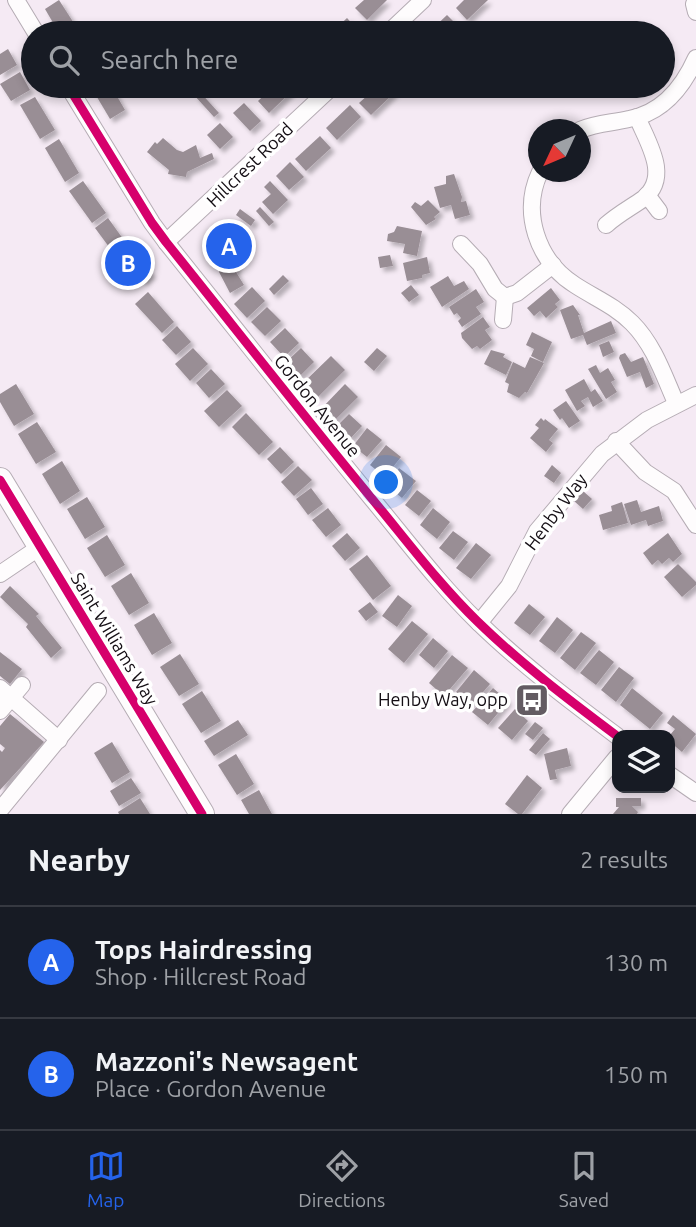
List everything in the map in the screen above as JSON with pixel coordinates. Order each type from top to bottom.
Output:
[{"type":"highway","name":"Saint Williams Way","points":[[0,480],[202,814]]},
{"type":"street","points":[[16,0],[29,21]]},
{"type":"street","points":[[401,21],[423,0]]},
{"type":"street","points":[[675,92],[687,78],[696,58]]},
{"type":"street","name":"Gordon Avenue","points":[[77,98],[118,154],[166,242],[334,453],[452,595],[479,623],[612,732]]},
{"type":"street","name":"Hillcrest Road","points":[[166,242],[212,194],[320,98]]},
{"type":"street","points":[[591,127],[637,117],[654,110],[669,98]]},
{"type":"street","points":[[610,222],[653,189],[657,175],[655,160],[637,117]]},
{"type":"street","points":[[535,182],[531,201],[533,224],[540,245],[553,265],[574,285],[605,301],[634,325],[651,349],[676,403]]},
{"type":"street","points":[[647,195],[659,211]]},
{"type":"street","points":[[461,244],[480,264],[495,289],[505,297]]},
{"type":"street","points":[[505,297],[517,293],[553,265]]},
{"type":"street","points":[[503,320],[505,297]]},
{"type":"street","name":"Henby Way","points":[[479,623],[509,586],[537,531],[602,454],[616,441],[676,403],[696,395]]},
{"type":"street","points":[[616,441],[645,472],[674,491],[696,525]]},
{"type":"street","points":[[0,574],[40,547]]},
{"type":"street","points":[[0,710],[11,690],[59,740]]},
{"type":"street","points":[[0,810],[98,691]]},
{"type":"street","points":[[570,814],[612,763]]},
{"type":"street","points":[[675,778],[696,793]]},
{"type":"building","points":[[59,0],[73,21],[52,21],[45,9]]},
{"type":"building","points":[[364,0],[387,0],[367,20],[355,8]]},
{"type":"building","points":[[464,0],[488,0],[467,20],[456,8]]},
{"type":"building","points":[[447,15],[453,21],[441,21]]},
{"type":"building","points":[[8,49],[17,65],[0,75],[0,54]]},
{"type":"building","points":[[20,72],[21,95],[11,101],[0,84]]},
{"type":"building","points":[[36,98],[55,130],[40,139],[20,105]]},
{"type":"building","points":[[98,98],[118,98],[125,110],[110,119]]},
{"type":"building","points":[[197,98],[205,98],[219,113],[214,117]]},
{"type":"building","points":[[261,98],[285,98],[269,113],[258,101]]},
{"type":"building","points":[[365,98],[389,98],[371,115],[359,103]]},
{"type":"building","points":[[244,103],[261,121],[250,131],[233,113]]},
{"type":"building","points":[[350,105],[361,117],[337,140],[326,128]]},
{"type":"building","points":[[220,123],[233,137],[220,149],[207,135]]},
{"type":"building","points":[[320,136],[331,148],[306,171],[295,159]]},
{"type":"building","points":[[163,138],[183,152],[196,145],[200,158],[212,153],[214,159],[187,172],[186,177],[168,174],[169,170],[147,152],[155,142],[157,144]]},
{"type":"building","points":[[59,139],[79,173],[65,182],[45,148]]},
{"type":"building","points":[[290,162],[304,177],[289,190],[276,176]]},
{"type":"building","points":[[454,174],[462,197],[461,202],[466,201],[470,215],[455,219],[451,205],[440,208],[434,187],[446,184],[446,176]]},
{"type":"building","points":[[83,181],[106,213],[92,223],[69,191]]},
{"type":"building","points":[[270,181],[288,200],[273,214],[262,202],[271,194],[264,187]]},
{"type":"building","points":[[428,200],[440,212],[434,217],[436,219],[426,225],[411,207],[415,202],[421,206]]},
{"type":"building","points":[[260,207],[274,222],[269,226],[256,211]]},
{"type":"building","points":[[240,209],[255,220],[251,226],[236,215]]},
{"type":"building","points":[[108,218],[131,250],[118,259],[95,228]]},
{"type":"building","points":[[234,220],[245,229],[239,239],[236,272],[244,285],[230,293],[219,272],[220,253],[221,238]]},
{"type":"building","points":[[397,226],[422,231],[417,256],[403,253],[405,244],[387,241],[388,234],[394,232]]},
{"type":"building","points":[[134,248],[152,274],[143,282],[132,269],[125,275],[116,264]]},
{"type":"building","points":[[390,255],[393,266],[380,268],[378,257]]},
{"type":"building","points":[[427,257],[430,273],[407,281],[403,263]]},
{"type":"building","points":[[283,275],[289,281],[274,295],[269,289]]},
{"type":"building","points":[[448,276],[454,286],[464,281],[469,289],[442,307],[430,287]]},
{"type":"building","points":[[411,285],[419,295],[409,302],[401,293]]},
{"type":"building","points":[[252,287],[265,301],[247,318],[234,304]]},
{"type":"building","points":[[551,288],[560,300],[555,304],[558,307],[546,318],[540,311],[534,316],[527,308]]},
{"type":"building","points":[[476,289],[484,302],[476,307],[481,314],[462,327],[458,321],[461,318],[457,313],[454,315],[449,307]]},
{"type":"building","points":[[148,292],[174,322],[162,333],[135,304]]},
{"type":"building","points":[[573,305],[580,315],[584,333],[611,321],[616,333],[587,345],[583,335],[571,339],[560,310]]},
{"type":"building","points":[[267,307],[281,321],[265,336],[251,322]]},
{"type":"building","points":[[483,317],[490,327],[485,330],[492,340],[480,349],[477,346],[472,349],[461,333]]},
{"type":"building","points":[[177,326],[191,342],[176,355],[162,340]]},
{"type":"building","points":[[285,328],[299,343],[284,357],[270,342]]},
{"type":"building","points":[[532,332],[552,342],[543,362],[531,356],[534,349],[526,345]]},
{"type":"building","points":[[609,341],[614,352],[603,357],[599,345]]},
{"type":"building","points":[[193,348],[208,364],[190,381],[175,364]]},
{"type":"building","points":[[301,348],[314,362],[299,377],[285,363]]},
{"type":"building","points":[[377,348],[387,356],[374,371],[364,362]]},
{"type":"building","points":[[491,350],[505,354],[503,357],[512,362],[506,375],[484,364]]},
{"type":"building","points":[[625,353],[631,362],[643,357],[654,384],[646,388],[640,372],[627,377],[619,358]]},
{"type":"building","points":[[331,356],[345,370],[318,397],[304,382]]},
{"type":"building","points":[[530,357],[544,363],[527,393],[519,398],[507,392],[509,384],[505,382],[513,362],[525,368]]},
{"type":"building","points":[[596,365],[600,373],[608,368],[615,380],[611,382],[617,392],[606,399],[588,369]]},
{"type":"building","points":[[211,369],[225,384],[209,398],[196,383]]},
{"type":"building","points":[[584,379],[591,392],[595,389],[603,401],[593,407],[588,397],[581,401],[585,406],[577,411],[565,390]]},
{"type":"building","points":[[16,384],[34,414],[14,426],[0,402],[0,394]]},
{"type":"building","points":[[345,384],[358,397],[333,422],[320,410]]},
{"type":"building","points":[[227,390],[242,406],[219,427],[204,411]]},
{"type":"building","points":[[566,401],[580,421],[569,428],[553,410]]},
{"type":"building","points":[[246,413],[273,442],[259,455],[232,427]]},
{"type":"building","points":[[349,414],[362,426],[350,439],[337,426]]},
{"type":"building","points":[[541,418],[558,429],[549,440],[553,443],[546,452],[530,438],[539,428],[535,425]]},
{"type":"building","points":[[37,422],[56,452],[36,464],[18,434]]},
{"type":"building","points":[[367,428],[382,440],[367,457],[353,446]]},
{"type":"building","points":[[386,445],[401,457],[385,477],[370,465]]},
{"type":"building","points":[[280,447],[294,462],[281,474],[267,459]]},
{"type":"building","points":[[62,461],[80,491],[60,504],[42,474]]},
{"type":"building","points":[[552,465],[561,473],[554,483],[544,476]]},
{"type":"building","points":[[298,466],[312,480],[294,496],[281,482]]},
{"type":"building","points":[[399,468],[416,481],[402,498],[386,485]]},
{"type":"building","points":[[311,488],[323,504],[308,515],[296,499]]},
{"type":"building","points":[[417,490],[431,501],[419,516],[405,505]]},
{"type":"building","points":[[583,491],[592,499],[583,509],[574,501]]},
{"type":"building","points":[[87,497],[105,527],[85,539],[67,509]]},
{"type":"building","points":[[637,500],[641,512],[659,506],[663,521],[648,526],[646,520],[631,525],[624,504]]},
{"type":"building","points":[[622,502],[628,523],[603,530],[599,515],[612,511],[611,506]]},
{"type":"building","points":[[328,508],[341,525],[326,537],[312,520]]},
{"type":"building","points":[[433,508],[450,522],[437,539],[420,525]]},
{"type":"building","points":[[453,531],[468,542],[454,560],[439,548]]},
{"type":"building","points":[[347,533],[360,548],[345,561],[332,546]]},
{"type":"building","points":[[668,533],[682,554],[673,562],[669,558],[662,564],[658,560],[652,565],[643,553]]},
{"type":"building","points":[[107,535],[125,565],[105,577],[87,548]]},
{"type":"building","points":[[476,543],[491,555],[471,579],[456,568]]},
{"type":"building","points":[[367,555],[391,586],[373,600],[349,569]]},
{"type":"building","points":[[678,564],[696,582],[682,597],[664,577]]},
{"type":"building","points":[[131,573],[149,603],[129,615],[111,586]]},
{"type":"building","points":[[10,586],[39,614],[36,616],[62,648],[51,658],[26,627],[28,624],[0,597]]},
{"type":"building","points":[[398,595],[412,606],[397,627],[382,616]]},
{"type":"building","points":[[370,602],[378,612],[366,621],[358,611]]},
{"type":"building","points":[[529,604],[545,617],[530,635],[514,623]]},
{"type":"building","points":[[154,613],[172,643],[152,655],[134,625]]},
{"type":"building","points":[[557,617],[573,630],[555,653],[539,641]]},
{"type":"building","points":[[412,621],[428,634],[404,663],[388,649]]},
{"type":"building","points":[[581,632],[596,643],[575,670],[560,658]]},
{"type":"building","points":[[433,638],[448,651],[434,668],[419,655]]},
{"type":"building","points":[[599,650],[614,662],[596,685],[580,673]]},
{"type":"building","points":[[0,652],[22,669],[10,684],[0,676]]},
{"type":"building","points":[[180,654],[199,684],[179,696],[160,667]]},
{"type":"building","points":[[452,655],[468,668],[444,696],[429,683]]},
{"type":"building","points":[[619,667],[634,678],[616,702],[601,690]]},
{"type":"building","points":[[474,670],[490,684],[472,705],[456,692]]},
{"type":"building","points":[[493,688],[508,701],[488,725],[472,712]]},
{"type":"building","points":[[632,688],[663,713],[650,729],[620,705]]},
{"type":"building","points":[[202,691],[221,721],[201,733],[182,704]]},
{"type":"building","points":[[515,709],[528,721],[512,740],[498,728]]},
{"type":"building","points":[[10,714],[44,742],[0,790],[0,750],[2,752],[5,748],[0,744],[0,726]]},
{"type":"building","points":[[673,715],[696,734],[682,752],[675,746],[675,729],[667,723]]},
{"type":"building","points":[[238,720],[248,735],[214,756],[204,741]]},
{"type":"building","points":[[535,722],[543,728],[533,740],[525,734]]},
{"type":"building","points":[[543,733],[550,739],[536,755],[529,750]]},
{"type":"building","points":[[112,742],[130,772],[112,783],[94,753]]},
{"type":"building","points":[[567,748],[571,766],[555,770],[557,779],[550,780],[544,754]]},
{"type":"building","points":[[236,754],[254,784],[237,795],[218,765]]},
{"type":"building","points":[[527,775],[542,788],[522,814],[518,814],[505,804]]},
{"type":"building","points":[[131,778],[141,793],[119,806],[110,791]]},
{"type":"building","points":[[259,790],[272,814],[249,814],[241,800]]},
{"type":"building","points":[[140,798],[150,814],[119,814],[118,812]]},
{"type":"building","points":[[616,798],[641,798],[641,806],[632,806],[637,814],[613,814],[619,807],[616,807]]},
{"type":"cycle path","points":[[75,98],[166,242],[436,577],[510,652],[612,732]]},
{"type":"cycle path","points":[[0,480],[202,814]]},
{"type":"place","name":"Tops Hairdressing","points":[[229,246]]},
{"type":"place","name":"Mazzoni's Newsagent","points":[[128,263]]},
{"type":"place","name":"Henby Way, opp","points":[[532,700]]}]
